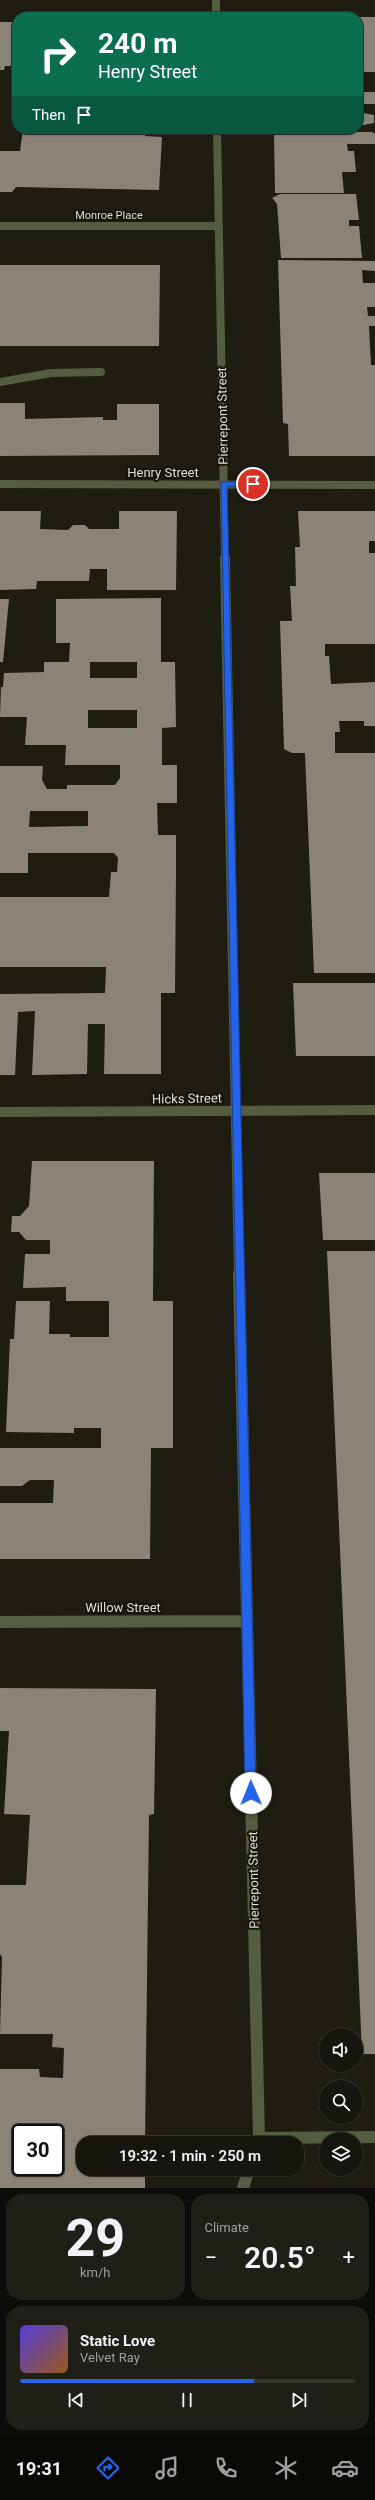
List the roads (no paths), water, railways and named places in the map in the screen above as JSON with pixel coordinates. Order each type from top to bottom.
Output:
[{"type":"street","points":[[216,0],[216,12]]},
{"type":"street","name":"Pierrepont Street","points":[[217,134],[258,2136]]},
{"type":"street","name":"Monroe Place","points":[[0,226],[218,226]]},
{"type":"street","points":[[0,382],[51,373],[101,372]]},
{"type":"street","name":"Henry Street","points":[[0,484],[375,484]]},
{"type":"street","name":"Hicks Street","points":[[0,1112],[375,1110]]},
{"type":"street","name":"Willow Street","points":[[0,1622],[247,1621]]},
{"type":"street","points":[[304,2139],[375,2137]]},
{"type":"street","points":[[243,2188],[247,2176]]}]
